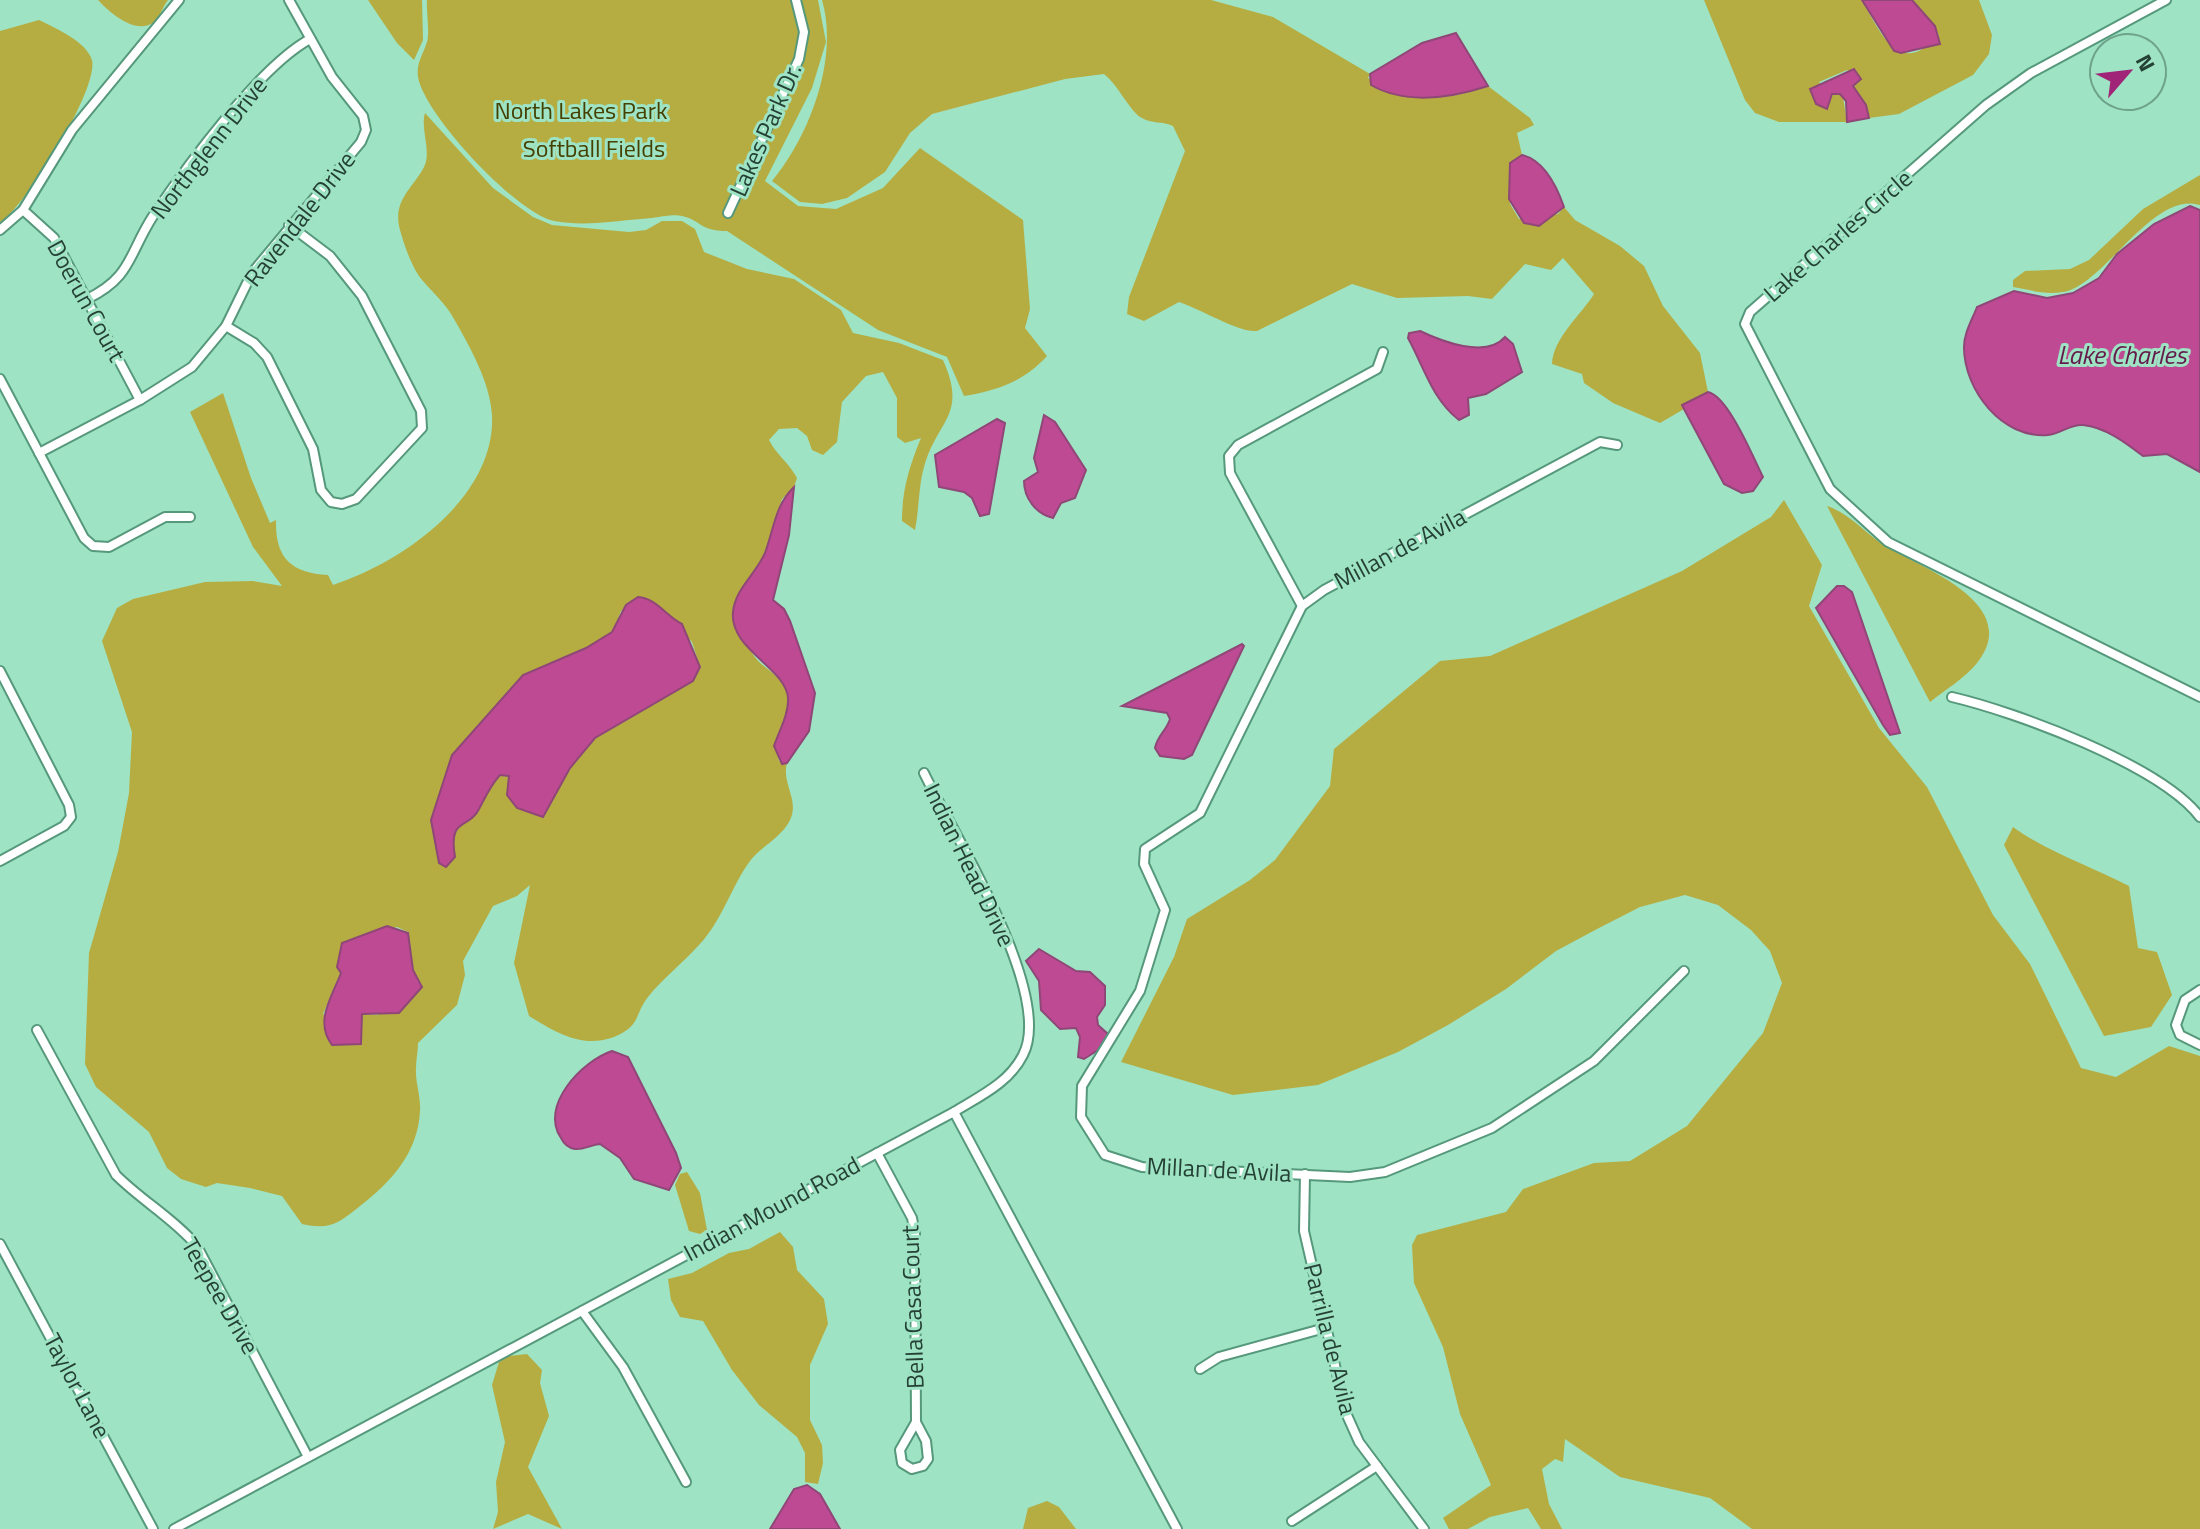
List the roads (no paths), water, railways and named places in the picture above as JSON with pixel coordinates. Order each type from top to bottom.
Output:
[{"type":"street","points":[[0,230],[23,210],[72,130],[179,0]]},
{"type":"street","name":"Ravendale Drive","points":[[39,453],[140,400],[192,367],[226,326],[252,273],[361,142],[366,130],[363,116],[332,77],[289,0]]},
{"type":"street","name":"Lakes Park Dr.","points":[[728,213],[799,59],[804,32],[796,0]]},
{"type":"street","name":"Lake Charles Circle","points":[[2166,0],[2031,73],[1986,105],[1750,312],[1745,324],[1830,489],[1888,542],[2200,697]]},
{"type":"street","name":"Northglenn Drive","points":[[87,299],[120,278],[151,220],[178,180],[275,63],[310,39]]},
{"type":"street","name":"Doerun Court","points":[[23,210],[54,238],[140,400]]},
{"type":"street","points":[[226,326],[254,343],[267,357],[313,449],[321,490],[331,502],[342,504],[356,499],[422,428],[421,411],[362,296],[330,256],[289,225]]},
{"type":"street","points":[[1302,606],[1230,473],[1229,456],[1238,445],[1377,369],[1383,352]]},
{"type":"street","points":[[0,379],[84,538],[93,546],[109,547],[165,517],[190,517]]},
{"type":"street","name":"Millan de Avila","points":[[1617,445],[1600,442],[1324,590],[1302,606],[1200,813],[1145,849],[1144,864],[1165,910],[1140,991],[1082,1086],[1081,1117],[1105,1155],[1142,1167],[1350,1177],[1385,1172],[1492,1128],[1594,1061],[1684,971]]},
{"type":"street","points":[[0,671],[69,805],[71,817],[64,826],[0,861]]},
{"type":"street","points":[[1952,697],[2044,723],[2175,792],[2200,817]]},
{"type":"street","name":"Indian Head Drive","points":[[924,773],[1005,928],[1020,977],[1029,1027],[1025,1052],[1013,1073],[954,1112]]},
{"type":"street","points":[[2200,990],[2185,1000],[2176,1025],[2180,1035],[2200,1045]]},
{"type":"street","name":"Teepee Drive","points":[[37,1030],[116,1175],[134,1193],[176,1222],[197,1246],[308,1457]]},
{"type":"street","points":[[954,1112],[1177,1529]]},
{"type":"street","name":"Indian Mound Road","points":[[174,1529],[954,1112]]},
{"type":"street","name":"Bella Casa Court","points":[[877,1153],[912,1218],[915,1234],[916,1422],[926,1441],[928,1459],[923,1466],[912,1469],[902,1463],[900,1450],[916,1422]]},
{"type":"street","name":"Parrilla de Avila","points":[[1305,1174],[1304,1231],[1346,1413],[1377,1466],[1424,1529]]},
{"type":"street","name":"Taylor Lane","points":[[0,1244],[153,1529]]},
{"type":"street","points":[[582,1311],[623,1367],[686,1482]]},
{"type":"street","points":[[1200,1369],[1219,1357],[1325,1328]]},
{"type":"street","points":[[1292,1521],[1377,1466]]},
{"type":"water","points":[[1862,0],[1912,0],[1935,26],[1940,44],[1901,53],[1894,51]]},
{"type":"water","points":[[1456,33],[1488,86],[1429,98],[1399,95],[1371,85],[1370,74],[1422,43]]},
{"type":"water","points":[[1854,69],[1861,79],[1853,86],[1866,105],[1869,118],[1847,122],[1846,101],[1840,94],[1832,94],[1827,109],[1816,104],[1810,89]]},
{"type":"water","points":[[1522,155],[1543,168],[1564,207],[1539,226],[1524,223],[1509,199],[1510,163]]},
{"type":"water","name":"Lake Charles","points":[[2190,206],[2200,210],[2200,472],[2167,454],[2143,456],[2115,436],[2091,426],[2074,426],[2048,435],[2031,434],[2015,429],[1989,409],[1971,379],[1964,347],[1977,307],[2014,291],[2047,298],[2073,293],[2099,278],[2117,254],[2154,224]]},
{"type":"water","points":[[1420,331],[1451,343],[1475,347],[1487,347],[1505,337],[1513,344],[1522,372],[1486,394],[1468,398],[1469,415],[1459,420],[1435,392],[1408,338],[1409,333]]},
{"type":"water","points":[[1708,392],[1716,396],[1732,415],[1763,477],[1753,491],[1742,493],[1724,484],[1682,405]]},
{"type":"water","points":[[1044,415],[1055,422],[1086,470],[1075,498],[1061,503],[1053,518],[1036,509],[1029,499],[1024,481],[1038,472],[1034,458]]},
{"type":"water","points":[[997,419],[1005,423],[989,514],[980,516],[972,498],[964,492],[939,487],[935,455]]},
{"type":"water","points":[[794,487],[789,535],[773,600],[784,609],[790,621],[815,693],[809,731],[787,763],[782,764],[774,746],[787,710],[785,687],[740,637],[734,625],[733,612],[738,596],[765,553],[783,502]]},
{"type":"water","points":[[1837,586],[1844,586],[1852,592],[1900,733],[1890,735],[1883,725],[1816,608]]},
{"type":"water","points":[[638,597],[656,604],[682,624],[700,667],[693,681],[595,738],[570,768],[543,817],[517,808],[507,795],[509,776],[500,775],[475,815],[457,829],[454,835],[455,857],[446,867],[439,863],[431,820],[452,755],[523,675],[586,648],[612,632],[626,605]]},
{"type":"water","points":[[1242,644],[1244,646],[1192,755],[1184,759],[1160,756],[1155,748],[1170,719],[1167,713],[1122,706]]},
{"type":"water","points":[[387,926],[408,933],[413,970],[422,987],[399,1013],[362,1014],[361,1044],[332,1045],[327,1036],[325,1018],[341,973],[337,967],[342,943]]},
{"type":"water","points":[[1039,949],[1076,971],[1090,972],[1105,986],[1105,1005],[1097,1017],[1098,1025],[1108,1034],[1098,1050],[1084,1059],[1078,1057],[1080,1037],[1076,1028],[1060,1029],[1041,1010],[1039,981],[1026,961]]},
{"type":"water","points":[[612,1051],[628,1057],[676,1153],[681,1168],[669,1190],[634,1179],[620,1158],[600,1144],[578,1149],[568,1147],[562,1140],[555,1112],[567,1086],[588,1064]]},
{"type":"water","points":[[807,1485],[820,1494],[840,1529],[770,1529],[794,1489]]},
{"type":"park label","name":"North Lakes Park","points":[[581,111]]},
{"type":"park label","name":"Softball Fields","points":[[594,149]]}]
